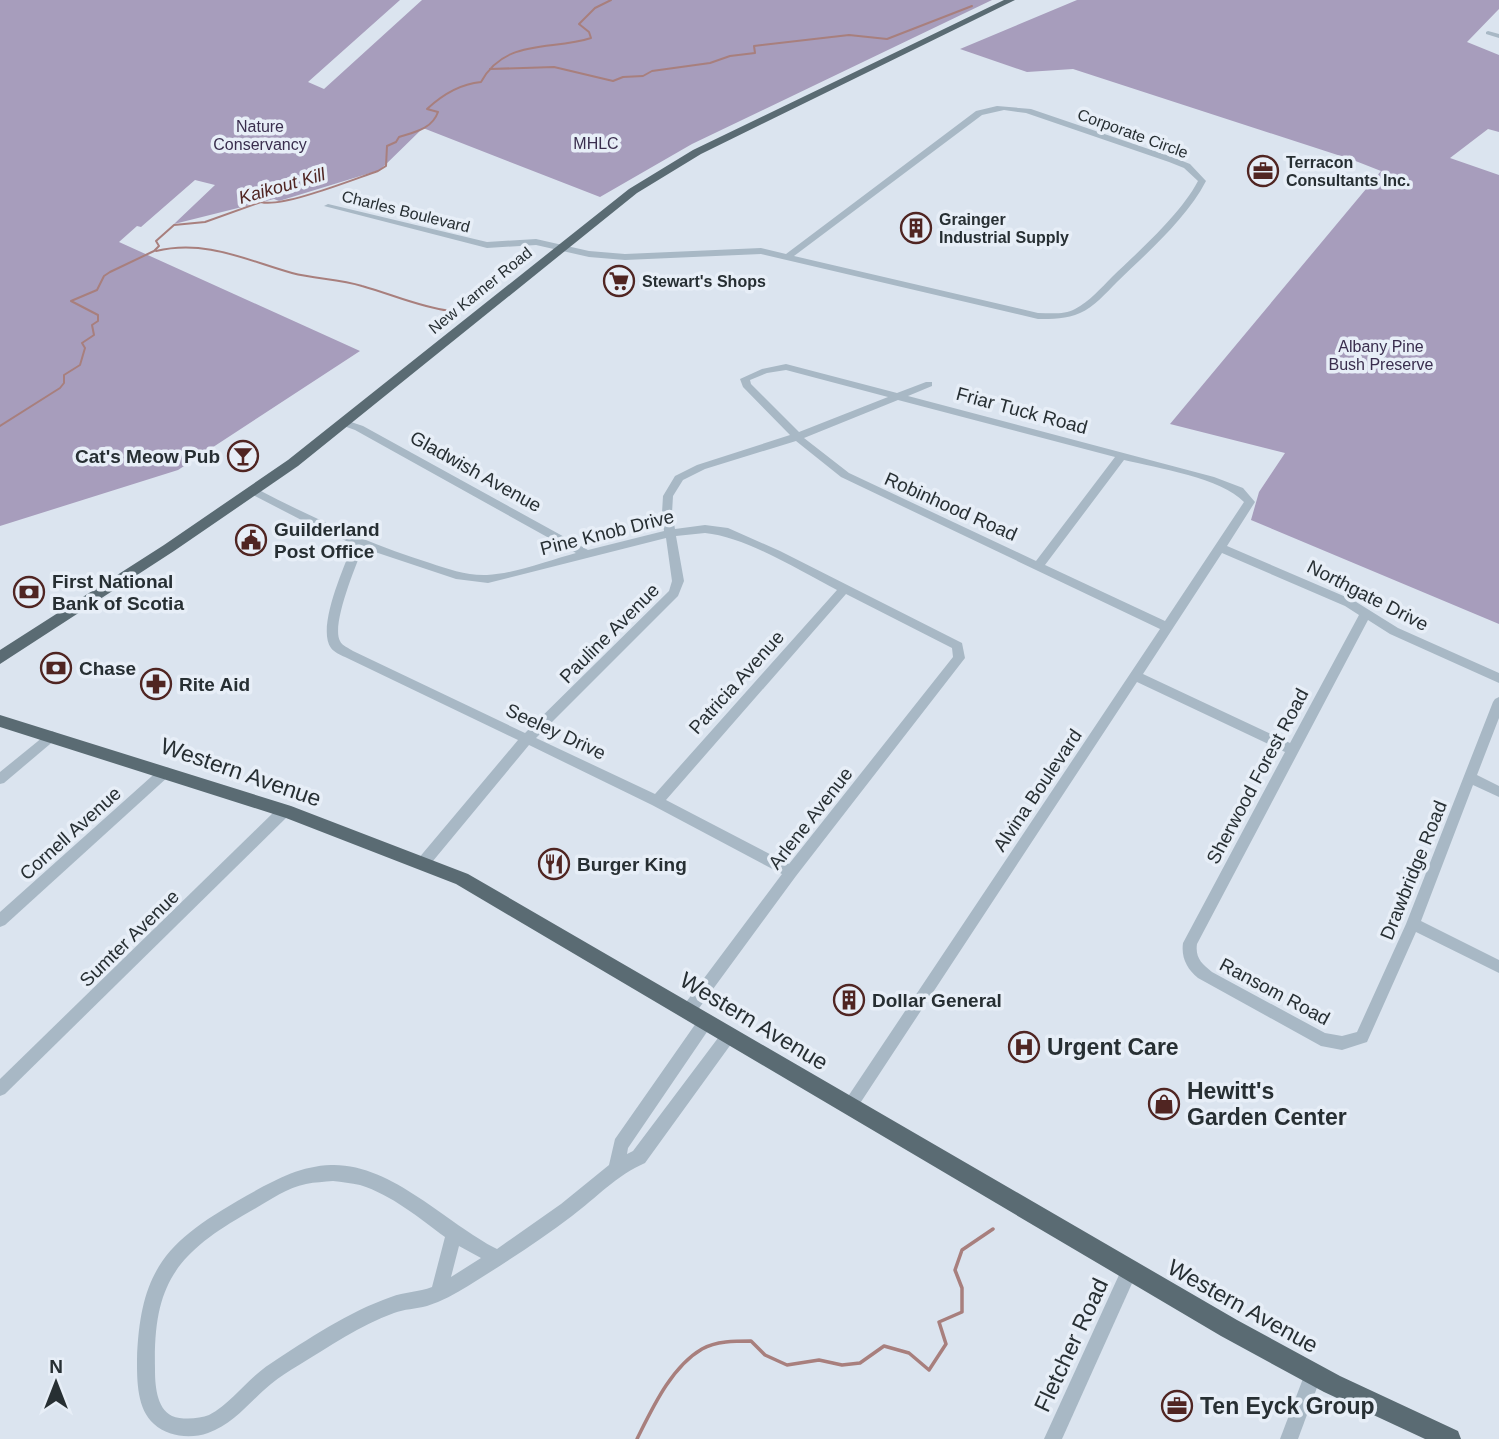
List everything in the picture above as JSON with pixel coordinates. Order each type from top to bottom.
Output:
[{"type":"main road","name":"New Karner Road","points":[[0,658],[253,491],[345,423],[626,196],[697,152],[1011,0]]},
{"type":"main road","name":"Western Avenue","points":[[0,721],[283,812],[462,879],[1130,1270],[1313,1374],[1450,1439]]},
{"type":"street","points":[[1488,33],[1499,36]]},
{"type":"street","name":"Corporate Circle","points":[[560,248],[589,254],[639,257],[751,250],[1038,316],[1066,316],[1083,309],[1146,247],[1195,198],[1202,181],[1196,173],[1179,163],[1054,120],[1016,108],[989,109],[979,113],[788,257]]},
{"type":"street","name":"Charles Boulevard","points":[[328,206],[468,242],[486,245],[536,242],[560,248]]},
{"type":"street","points":[[580,232],[579,245],[589,254]]},
{"type":"street","name":"Robinhood Road","points":[[786,367],[765,371],[747,378],[745,382],[830,466],[856,481],[1166,627]]},
{"type":"street","name":"Friar Tuck Road","points":[[786,367],[1214,480],[1246,494]]},
{"type":"street","name":"Pauline Avenue","points":[[423,863],[527,739],[674,593],[678,581],[670,533],[668,496],[679,478],[701,467],[799,436],[929,384]]},
{"type":"street","name":"Gladwish Avenue","points":[[345,423],[359,428],[588,555]]},
{"type":"street","points":[[1039,565],[1122,455]]},
{"type":"street","name":"Pine Knob Drive","points":[[253,491],[332,533],[359,544],[480,579],[496,578],[670,533],[705,529],[724,531],[953,643],[960,650]]},
{"type":"street","name":"Alvina Boulevard","points":[[850,1106],[1219,547],[1248,509],[1250,502],[1246,494]]},
{"type":"street","name":"Seeley Drive","points":[[359,544],[336,610],[332,627],[335,645],[657,801],[791,872]]},
{"type":"street","name":"Northgate Drive","points":[[1219,547],[1349,603],[1394,631],[1499,678]]},
{"type":"street","name":"Patricia Avenue","points":[[657,801],[844,589]]},
{"type":"street","name":"Sherwood Forest Road","points":[[1189,957],[1190,943],[1365,615]]},
{"type":"street","name":"Arlene Avenue","points":[[689,1010],[791,872],[959,658],[960,650]]},
{"type":"street","points":[[1136,676],[1292,750]]},
{"type":"street","name":"Drawbridge Road","points":[[1351,1043],[1362,1037],[1413,924],[1499,702]]},
{"type":"street","points":[[0,779],[52,736]]},
{"type":"street","name":"Cornell Avenue","points":[[0,922],[165,772]]},
{"type":"street","points":[[1470,778],[1499,792]]},
{"type":"street","name":"Sumter Avenue","points":[[0,1089],[237,860],[283,812]]},
{"type":"street","points":[[1413,924],[1499,967]]},
{"type":"street","name":"Ransom Road","points":[[1189,957],[1194,966],[1207,977],[1310,1033],[1330,1042],[1351,1043]]},
{"type":"street","points":[[617,1166],[621,1145],[706,1021]]},
{"type":"street","points":[[498,1258],[454,1234],[377,1182],[345,1173],[307,1176],[290,1181],[218,1220],[188,1242],[167,1268],[155,1293],[146,1367],[151,1405],[157,1415],[171,1424],[190,1428],[208,1424],[220,1418],[275,1370],[373,1314],[392,1305],[439,1293],[498,1258],[591,1191],[617,1166],[639,1157],[729,1035]]},
{"type":"street","points":[[439,1293],[454,1234]]},
{"type":"street","name":"Fletcher Road","points":[[1053,1439],[1130,1270]]},
{"type":"street","points":[[1289,1439],[1313,1374]]},
{"type":"green space","points":[[0,0],[400,0],[308,82],[324,89],[422,0],[992,0],[692,144],[600,197],[423,128],[380,170],[279,201],[274,199],[174,224],[215,185],[195,180],[141,227],[137,226],[119,242],[360,351],[178,470],[0,526]]},
{"type":"green space","name":"Albany Pine Bush Preserve","points":[[1077,0],[1499,0],[1499,9],[1467,42],[1499,55],[1499,132],[1488,129],[1450,158],[1499,175],[1499,624],[1251,520],[1259,492],[1285,453],[1170,424],[1381,171],[1073,69],[1027,72],[960,49]]},
{"type":"waterway","name":"Kaikout Kill","points":[[490,69],[503,58],[516,52],[591,38],[589,32],[579,24],[595,8],[611,0]]},
{"type":"waterway","points":[[490,69],[554,67],[613,81],[623,77],[643,76],[652,71],[710,63],[730,56],[755,53],[754,46],[849,35],[887,39],[972,6]]},
{"type":"waterway","name":"Kaikout Kill","points":[[0,426],[60,388],[64,383],[64,375],[80,365],[85,348],[82,343],[94,335],[92,325],[98,321],[98,315],[71,301],[97,290],[104,276],[110,272],[154,251],[159,246],[156,241],[174,225],[205,222],[261,202],[271,203],[301,197],[378,171],[386,166],[387,146],[396,142],[399,137],[422,129],[432,122],[438,112],[427,109],[452,91],[481,82],[490,69]]},
{"type":"waterway","points":[[156,251],[174,248],[208,249],[292,273],[353,284],[450,311]]},
{"type":"waterway","points":[[637,1439],[672,1377],[691,1357],[713,1344],[751,1341],[765,1355],[787,1365],[819,1360],[842,1365],[860,1363],[884,1346],[909,1353],[929,1370],[946,1344],[939,1322],[962,1312],[962,1288],[955,1270],[962,1250],[993,1229]]},
{"type":"place","name":"Terracon Consultants Inc.","points":[[1263,171]]},
{"type":"place","name":"Grainger Industrial Supply","points":[[916,228]]},
{"type":"place","name":"Stewart's Shops","points":[[619,281]]},
{"type":"place","name":"Cat's Meow Pub","points":[[243,456]]},
{"type":"place","name":"Guilderland Post Office","points":[[251,540]]},
{"type":"place","name":"First National Bank of Scotia","points":[[29,592]]},
{"type":"place","name":"Chase","points":[[56,668]]},
{"type":"place","name":"Rite Aid","points":[[156,684]]},
{"type":"place","name":"Burger King","points":[[554,864]]},
{"type":"place","name":"Dollar General","points":[[849,1000]]},
{"type":"place","name":"Urgent Care","points":[[1024,1047]]},
{"type":"place","name":"Hewitt's Garden Center","points":[[1164,1104]]},
{"type":"place","name":"Ten Eyck Group","points":[[1177,1406]]},
{"type":"park label","name":"Nature Conservancy","points":[[260,135]]},
{"type":"park label","name":"MHLC","points":[[596,143]]}]
